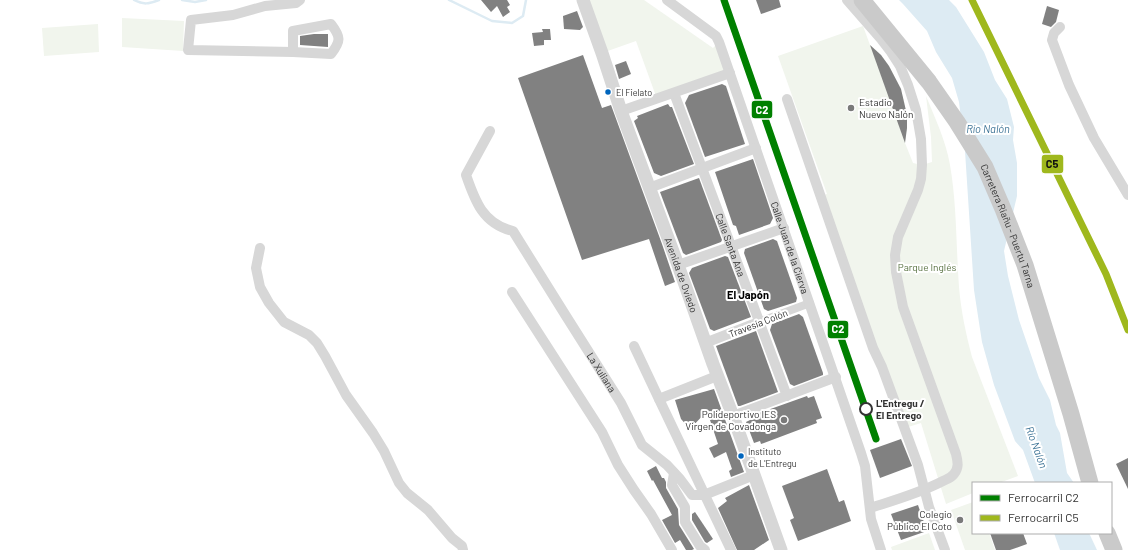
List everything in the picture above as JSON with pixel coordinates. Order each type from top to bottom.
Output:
[{"type":"main road","name":"Carretera Riañu - Puertu Tarna","points":[[862,0],[929,82],[957,122],[985,167],[1025,265],[1071,414],[1090,482]]},
{"type":"main road","points":[[1107,534],[1114,550]]},
{"type":"street","points":[[292,52],[293,31],[331,24],[338,33],[338,46],[331,54],[188,50],[191,20],[233,15],[265,6],[296,3],[299,0]]},
{"type":"street","name":"Avenida de Oviedo","points":[[583,0],[621,112],[781,550]]},
{"type":"street","name":"Calle Juan de la Cierva","points":[[667,0],[716,36],[719,42],[862,453],[871,514],[881,550]]},
{"type":"street","points":[[847,0],[881,39],[900,66],[916,110],[921,139],[921,178],[918,190],[898,236],[895,255],[896,272],[903,307],[958,463],[957,470],[953,476],[871,514]]},
{"type":"street","points":[[1060,27],[1054,33],[1052,40],[1069,85],[1094,138],[1128,195]]},
{"type":"street","points":[[621,112],[730,73]]},
{"type":"street","name":"Calle Santa Ana","points":[[674,93],[787,396]]},
{"type":"street","points":[[787,99],[873,348],[882,367],[918,465],[929,507],[945,550]]},
{"type":"street","name":"La Xuliana","points":[[490,131],[466,175],[474,198],[488,219],[506,229],[513,231],[621,403],[642,445],[667,465],[692,495],[704,495]]},
{"type":"street","points":[[649,188],[756,148]]},
{"type":"street","points":[[678,265],[784,228]]},
{"type":"street","points":[[260,248],[256,268],[260,287],[269,303],[284,322],[309,335],[317,344],[346,396],[384,451],[399,483],[407,493],[428,510],[452,538],[462,546],[463,550]]},
{"type":"street","points":[[512,292],[602,432],[618,465],[651,514],[672,550]]},
{"type":"street","name":"Travesía Colón","points":[[706,343],[810,303]]},
{"type":"street","points":[[634,346],[731,550]]},
{"type":"street","points":[[660,399],[718,376]]},
{"type":"street","points":[[733,416],[836,377]]},
{"type":"street","points":[[674,473],[672,485],[685,507],[685,522],[700,546],[705,550]]},
{"type":"street","points":[[704,495],[754,475]]},
{"type":"green space","points":[[583,0],[644,0],[713,48],[719,42],[730,73],[657,99],[636,41],[602,53]]},
{"type":"green space","points":[[122,18],[184,21],[183,51],[122,47]]},
{"type":"green space","points":[[98,24],[99,52],[44,56],[42,28]]},
{"type":"green space","name":"Parque Inglés","points":[[863,26],[870,45],[881,55],[889,66],[901,89],[907,115],[905,143],[913,163],[922,165],[932,162],[931,137],[926,96],[943,138],[948,156],[955,211],[961,305],[972,357],[1018,476],[1002,482],[972,482],[972,493],[946,504],[921,423],[905,428],[820,196],[827,194],[778,56]]},
{"type":"green space","points":[[972,502],[972,534],[989,534],[995,550],[965,550],[951,510]]},
{"type":"green space","points":[[929,533],[935,550],[892,550],[891,547]]},
{"type":"water","name":"Río Nalón","points":[[899,0],[949,0],[956,7],[984,52],[995,80],[1007,99],[1014,127],[1013,140],[1017,163],[1017,196],[1004,251],[1008,276],[1019,320],[1039,378],[1050,400],[1056,425],[1060,433],[1067,473],[1073,482],[1035,482],[1023,450],[1015,441],[994,385],[982,342],[974,290],[965,151],[959,102],[952,78],[936,52],[927,31]]},
{"type":"water","points":[[1054,534],[1089,534],[1097,550],[1060,550]]},
{"type":"building","points":[[481,0],[507,0],[510,5],[507,7],[510,12],[503,17],[497,6],[491,12]]},
{"type":"building","points":[[756,0],[779,0],[781,7],[761,14]]},
{"type":"building","points":[[1047,6],[1059,10],[1056,22],[1051,27],[1042,24]]},
{"type":"building","points":[[577,11],[583,27],[580,30],[564,29],[563,16]]},
{"type":"building","points":[[542,29],[550,29],[551,40],[544,40],[544,45],[534,46],[532,33],[543,32]]},
{"type":"building","points":[[328,34],[328,47],[300,45],[300,36]]},
{"type":"building","points":[[870,45],[881,55],[889,66],[901,89],[907,115],[905,143]]},
{"type":"building","points":[[583,55],[602,108],[611,105],[662,244],[675,282],[665,286],[649,239],[582,260],[518,78]]},
{"type":"building","points":[[626,61],[631,74],[619,79],[615,65]]},
{"type":"building","points":[[722,84],[726,86],[745,144],[705,157],[685,103],[689,95]]},
{"type":"building","points":[[668,104],[672,107],[694,164],[661,176],[654,173],[634,121],[638,118],[637,116]]},
{"type":"building","points":[[753,159],[773,218],[770,224],[739,235],[736,226],[733,225],[715,172]]},
{"type":"building","points":[[699,178],[722,240],[721,242],[686,255],[683,253],[660,192]]},
{"type":"building","points":[[773,239],[777,241],[797,298],[796,302],[768,311],[764,309],[744,253],[745,249]]},
{"type":"building","points":[[725,256],[728,257],[751,317],[714,331],[710,329],[689,273],[692,268]]},
{"type":"building","points":[[799,314],[803,317],[823,375],[794,386],[790,384],[770,330],[772,324]]},
{"type":"building","points":[[756,331],[778,392],[738,406],[716,346]]},
{"type":"building","points":[[714,389],[744,472],[731,477],[729,471],[732,469],[726,452],[714,458],[709,448],[718,444],[707,411],[690,429],[681,419],[675,400]]},
{"type":"building","name":"Polideportivo IES Virgen de Covadonga","points":[[807,396],[808,398],[814,396],[822,418],[816,420],[817,423],[761,444],[760,441],[754,443],[746,422],[752,419],[751,416]]},
{"type":"building","name":"L'Entregu / El Entrego","points":[[901,439],[912,466],[880,478],[870,450]]},
{"type":"building","points":[[1128,458],[1128,489],[1116,464]]},
{"type":"building","points":[[656,466],[662,478],[664,478],[666,488],[678,509],[679,525],[694,549],[692,550],[686,550],[680,540],[675,543],[662,520],[672,515],[647,471]]},
{"type":"building","points":[[827,469],[839,502],[844,500],[851,521],[798,541],[790,520],[794,518],[782,486]]},
{"type":"building","points":[[749,485],[769,540],[754,550],[737,550],[718,508],[727,501],[725,498]]},
{"type":"building","points":[[918,505],[927,531],[901,540],[891,514]]},
{"type":"building","points":[[695,512],[713,539],[707,543],[692,520],[692,514]]},
{"type":"building","points":[[990,534],[1023,534],[1027,544],[1010,550],[996,550]]},
{"type":"waterway","points":[[134,0],[141,3],[159,0]]},
{"type":"waterway","points":[[182,0],[195,2],[206,0]]},
{"type":"waterway","points":[[449,0],[492,21],[512,23],[523,16],[526,0]]},
{"type":"railway","points":[[876,439],[878,445]]},
{"type":"rail line","name":"C2","points":[[724,0],[876,439]]},
{"type":"rail line","name":"C5","points":[[972,0],[1106,274],[1128,330]]},
{"type":"place","name":"El Fielato","points":[[608,92]]},
{"type":"place","name":"Estadio Nuevo Nalón","points":[[851,108]]},
{"type":"place","name":"L'Entregu / El Entrego","points":[[866,409]]},
{"type":"place","name":"Polideportivo IES Virgen de Covadonga","points":[[784,420]]},
{"type":"place","name":"Instituto de L'Entregu","points":[[741,456]]},
{"type":"place","name":"Colegio Público El Coto","points":[[960,520]]},
{"type":"district","name":"El Japón","points":[[748,294]]}]
